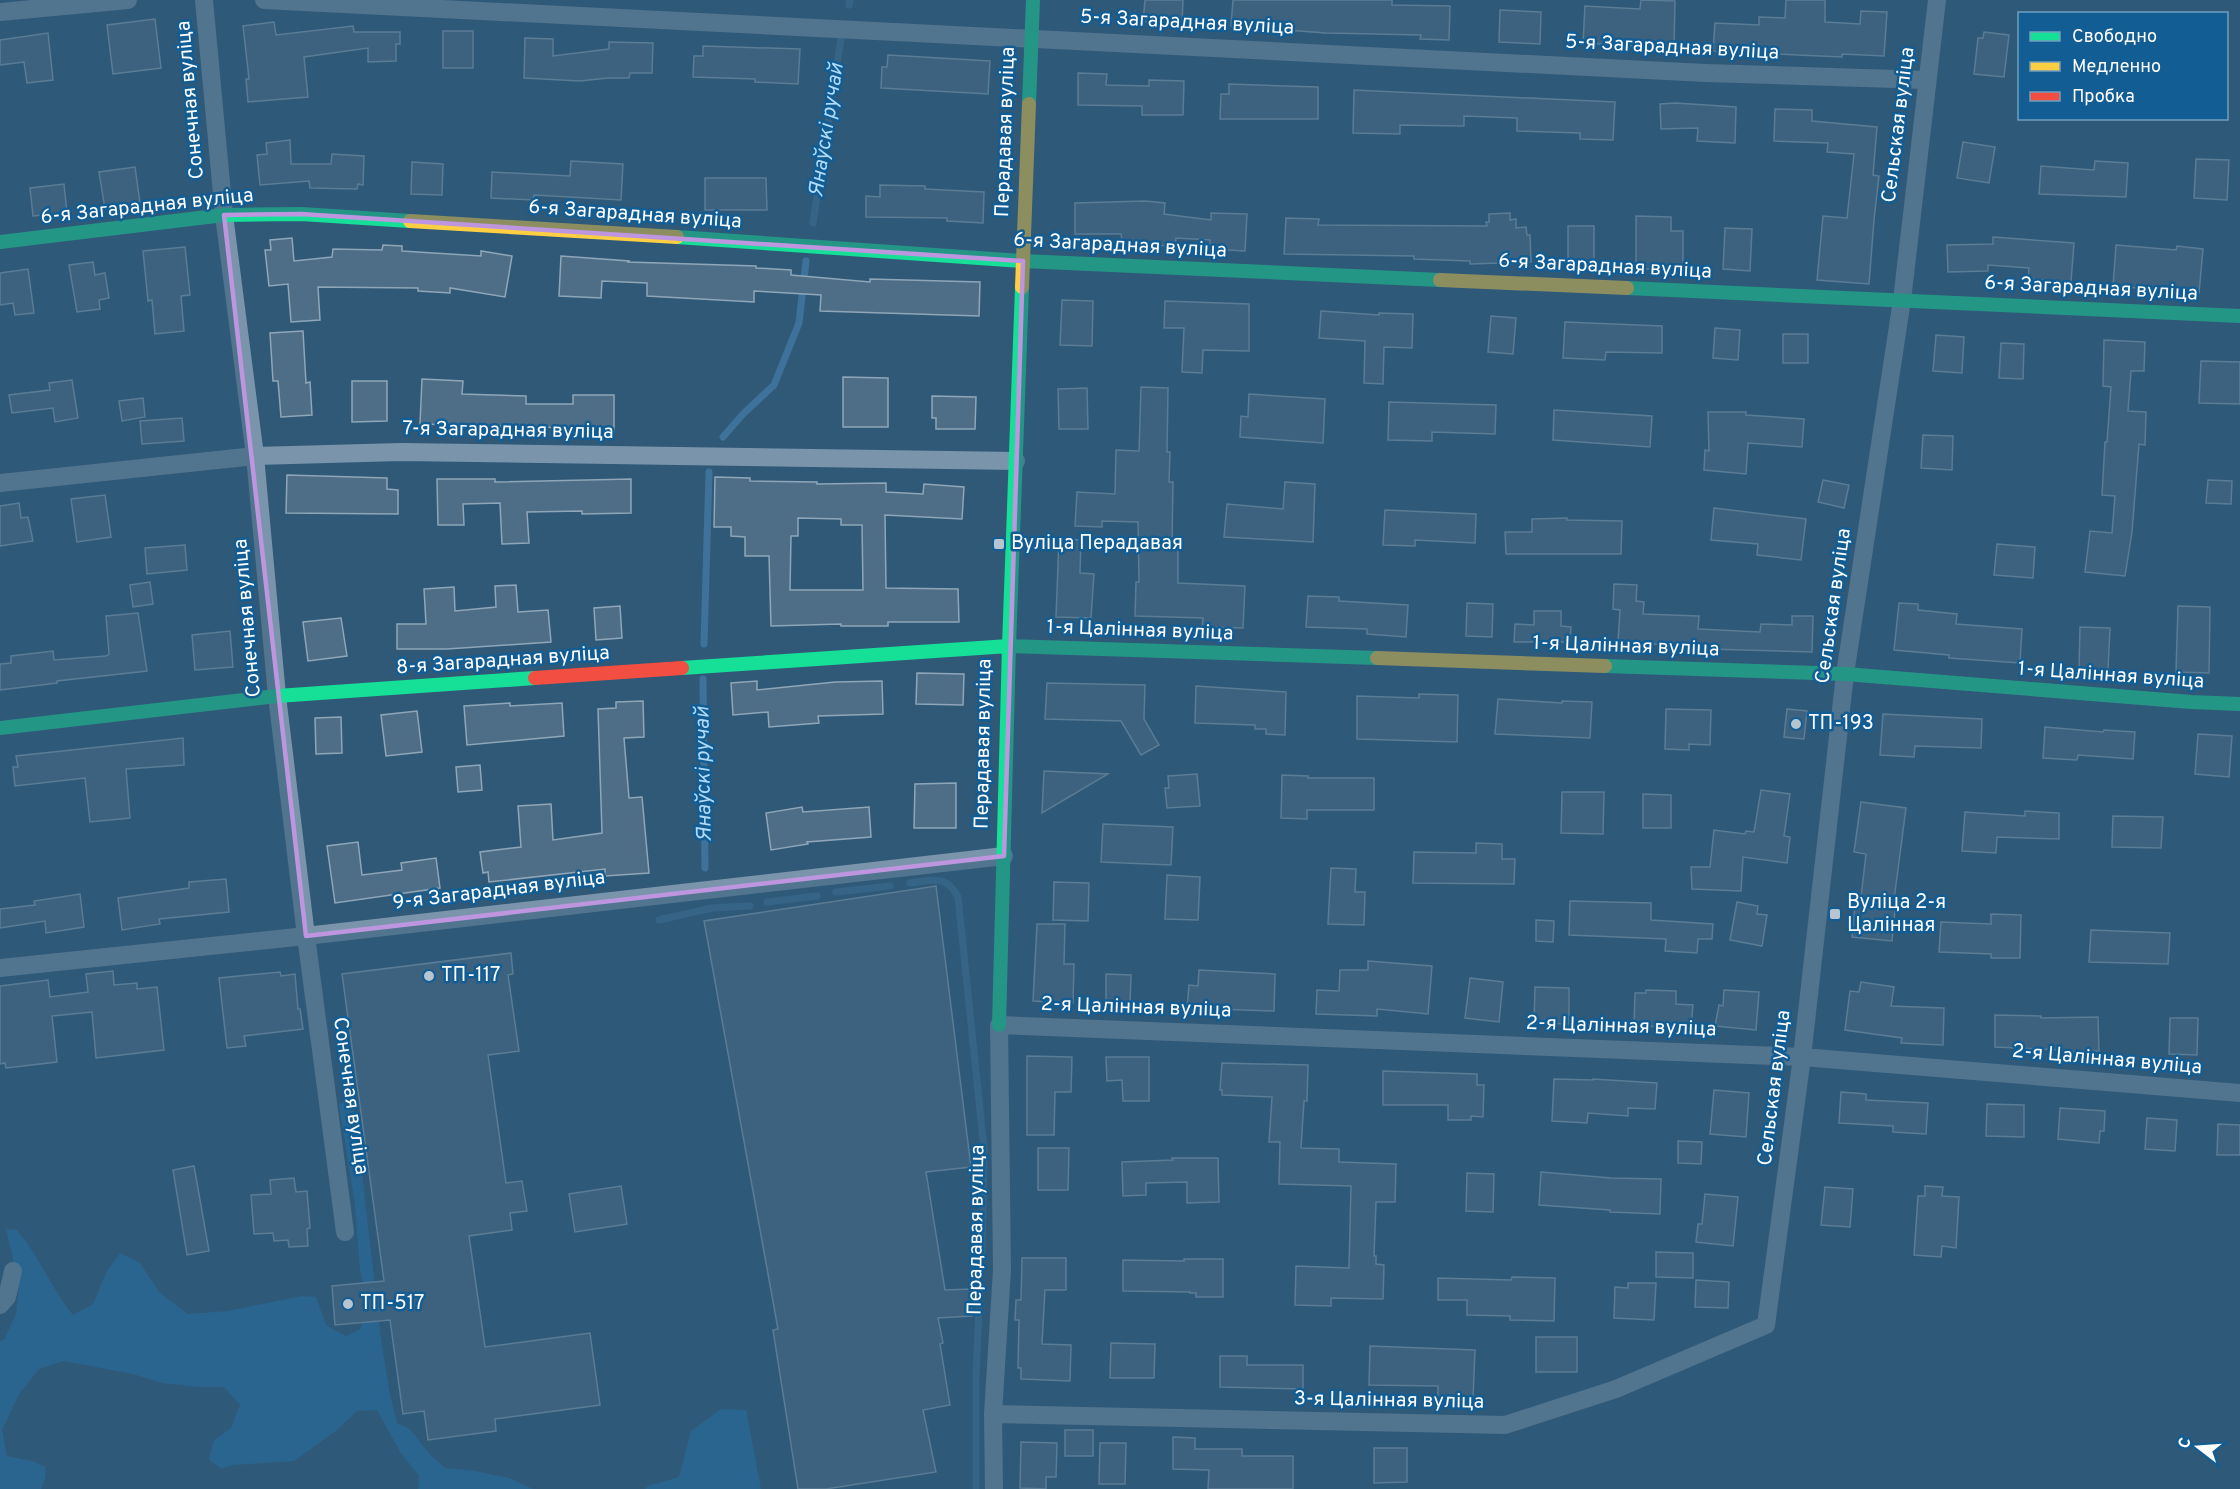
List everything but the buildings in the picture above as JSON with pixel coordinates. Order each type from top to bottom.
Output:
[{"type":"street","points":[[0,12],[128,0]]},
{"type":"street","name":"Сонечная вуліца","points":[[204,0],[224,215],[255,456],[277,696],[345,1232]]},
{"type":"street","name":"5-я Загарадная вуліца","points":[[264,0],[1706,73],[1927,80]]},
{"type":"street","name":"Перадавая вуліца","points":[[994,1489],[993,1414],[1002,1270],[999,1025],[1009,646],[1033,0]]},
{"type":"street","name":"Сельская вуліца","points":[[1766,1326],[1802,1057],[1845,674],[1902,300],[1937,0]]},
{"type":"street","name":"6-я Загарадная вуліца","points":[[0,242],[224,215],[313,215],[1023,261],[2240,316]]},
{"type":"street","name":"7-я Загарадная вуліца","points":[[0,483],[255,456],[401,452],[1016,461]]},
{"type":"street","name":"1-я Цалінная вуліца","points":[[1009,646],[1845,674],[2156,700],[2240,704]]},
{"type":"street","name":"8-я Загарадная вуліца","points":[[0,728],[277,696],[1009,646]]},
{"type":"street","name":"9-я Загарадная вуліца","points":[[0,968],[306,936],[1004,856]]},
{"type":"street","name":"2-я Цалінная вуліца","points":[[999,1025],[1802,1057],[2240,1093]]},
{"type":"street","points":[[0,1305],[7,1297],[13,1270]]},
{"type":"street","name":"3-я Цалінная вуліца","points":[[993,1414],[1444,1426],[1505,1425],[1616,1389],[1766,1326]]},
{"type":"highlighted area","points":[[301,214],[1023,261],[1004,856],[306,936],[224,215]]},
{"type":"shaded area","points":[[348,1097],[355,1113],[381,1339],[397,1423],[410,1429],[428,1452],[445,1468],[509,1478],[533,1489],[418,1489],[419,1476],[400,1452],[377,1410],[357,1411],[337,1430],[294,1461],[221,1468],[209,1460],[214,1440],[231,1428],[240,1405],[224,1387],[162,1383],[133,1374],[64,1361],[39,1369],[19,1394],[2,1430],[7,1456],[32,1461],[46,1467],[41,1489],[0,1489],[0,1341],[4,1340],[16,1314],[19,1284],[6,1229],[17,1230],[25,1240],[73,1315],[93,1304],[106,1273],[120,1253],[140,1263],[160,1293],[188,1314],[228,1311],[302,1296],[316,1297],[326,1325],[346,1336],[360,1329],[369,1308],[360,1270],[355,1205],[339,1105]]},
{"type":"shaded area","points":[[721,1409],[746,1410],[761,1489],[645,1489],[648,1486],[679,1477],[691,1431]]},
{"type":"waterway","name":"Янаўскі ручай","points":[[849,5],[850,0]]},
{"type":"waterway","name":"Янаўскі ручай","points":[[813,223],[841,38]]},
{"type":"waterway","name":"Янаўскі ручай","points":[[723,437],[743,414],[774,385],[799,323],[806,261]]},
{"type":"waterway","name":"Янаўскі ручай","points":[[704,644],[709,472]]},
{"type":"waterway","name":"Янаўскі ручай","points":[[703,679],[705,868]]},
{"type":"waterway","points":[[910,883],[938,880],[949,885],[958,897],[984,1149],[982,1256]]},
{"type":"waterway","points":[[836,892],[890,886]]},
{"type":"waterway","points":[[767,902],[817,896]]},
{"type":"waterway","name":"Янаўскі ручай","points":[[659,920],[712,908],[750,906]]},
{"type":"waterway","points":[[976,1489],[976,1376],[980,1285]]},
{"type":"traffic: fast","points":[[1029,104],[1033,0]]},
{"type":"traffic: fast","points":[[0,242],[224,215],[301,214],[410,221]]},
{"type":"traffic: fast","points":[[677,237],[1023,261],[1440,280]]},
{"type":"traffic: fast","points":[[999,1025],[1009,646],[1022,287]]},
{"type":"traffic: fast","points":[[1627,288],[2240,316]]},
{"type":"traffic: fast","points":[[682,668],[1009,646],[1377,658]]},
{"type":"traffic: fast","points":[[1605,666],[1845,674],[2240,704]]},
{"type":"traffic: fast","points":[[0,728],[277,696],[535,678]]},
{"type":"traffic: slow","points":[[1022,287],[1029,104]]},
{"type":"traffic: slow","points":[[410,221],[677,237]]},
{"type":"traffic: slow","points":[[1440,280],[1627,288]]},
{"type":"traffic: slow","points":[[1377,658],[1605,666]]},
{"type":"traffic: jam","points":[[535,678],[682,668]]},
{"type":"place","name":"Вуліца Перадавая","points":[[999,544]]},
{"type":"place","name":"ТП-193","points":[[1796,724]]},
{"type":"place","name":"Вуліца 2-я Цалінная","points":[[1835,914]]},
{"type":"place","name":"ТП-117","points":[[429,976]]},
{"type":"place","name":"ТП-517","points":[[348,1304]]}]
